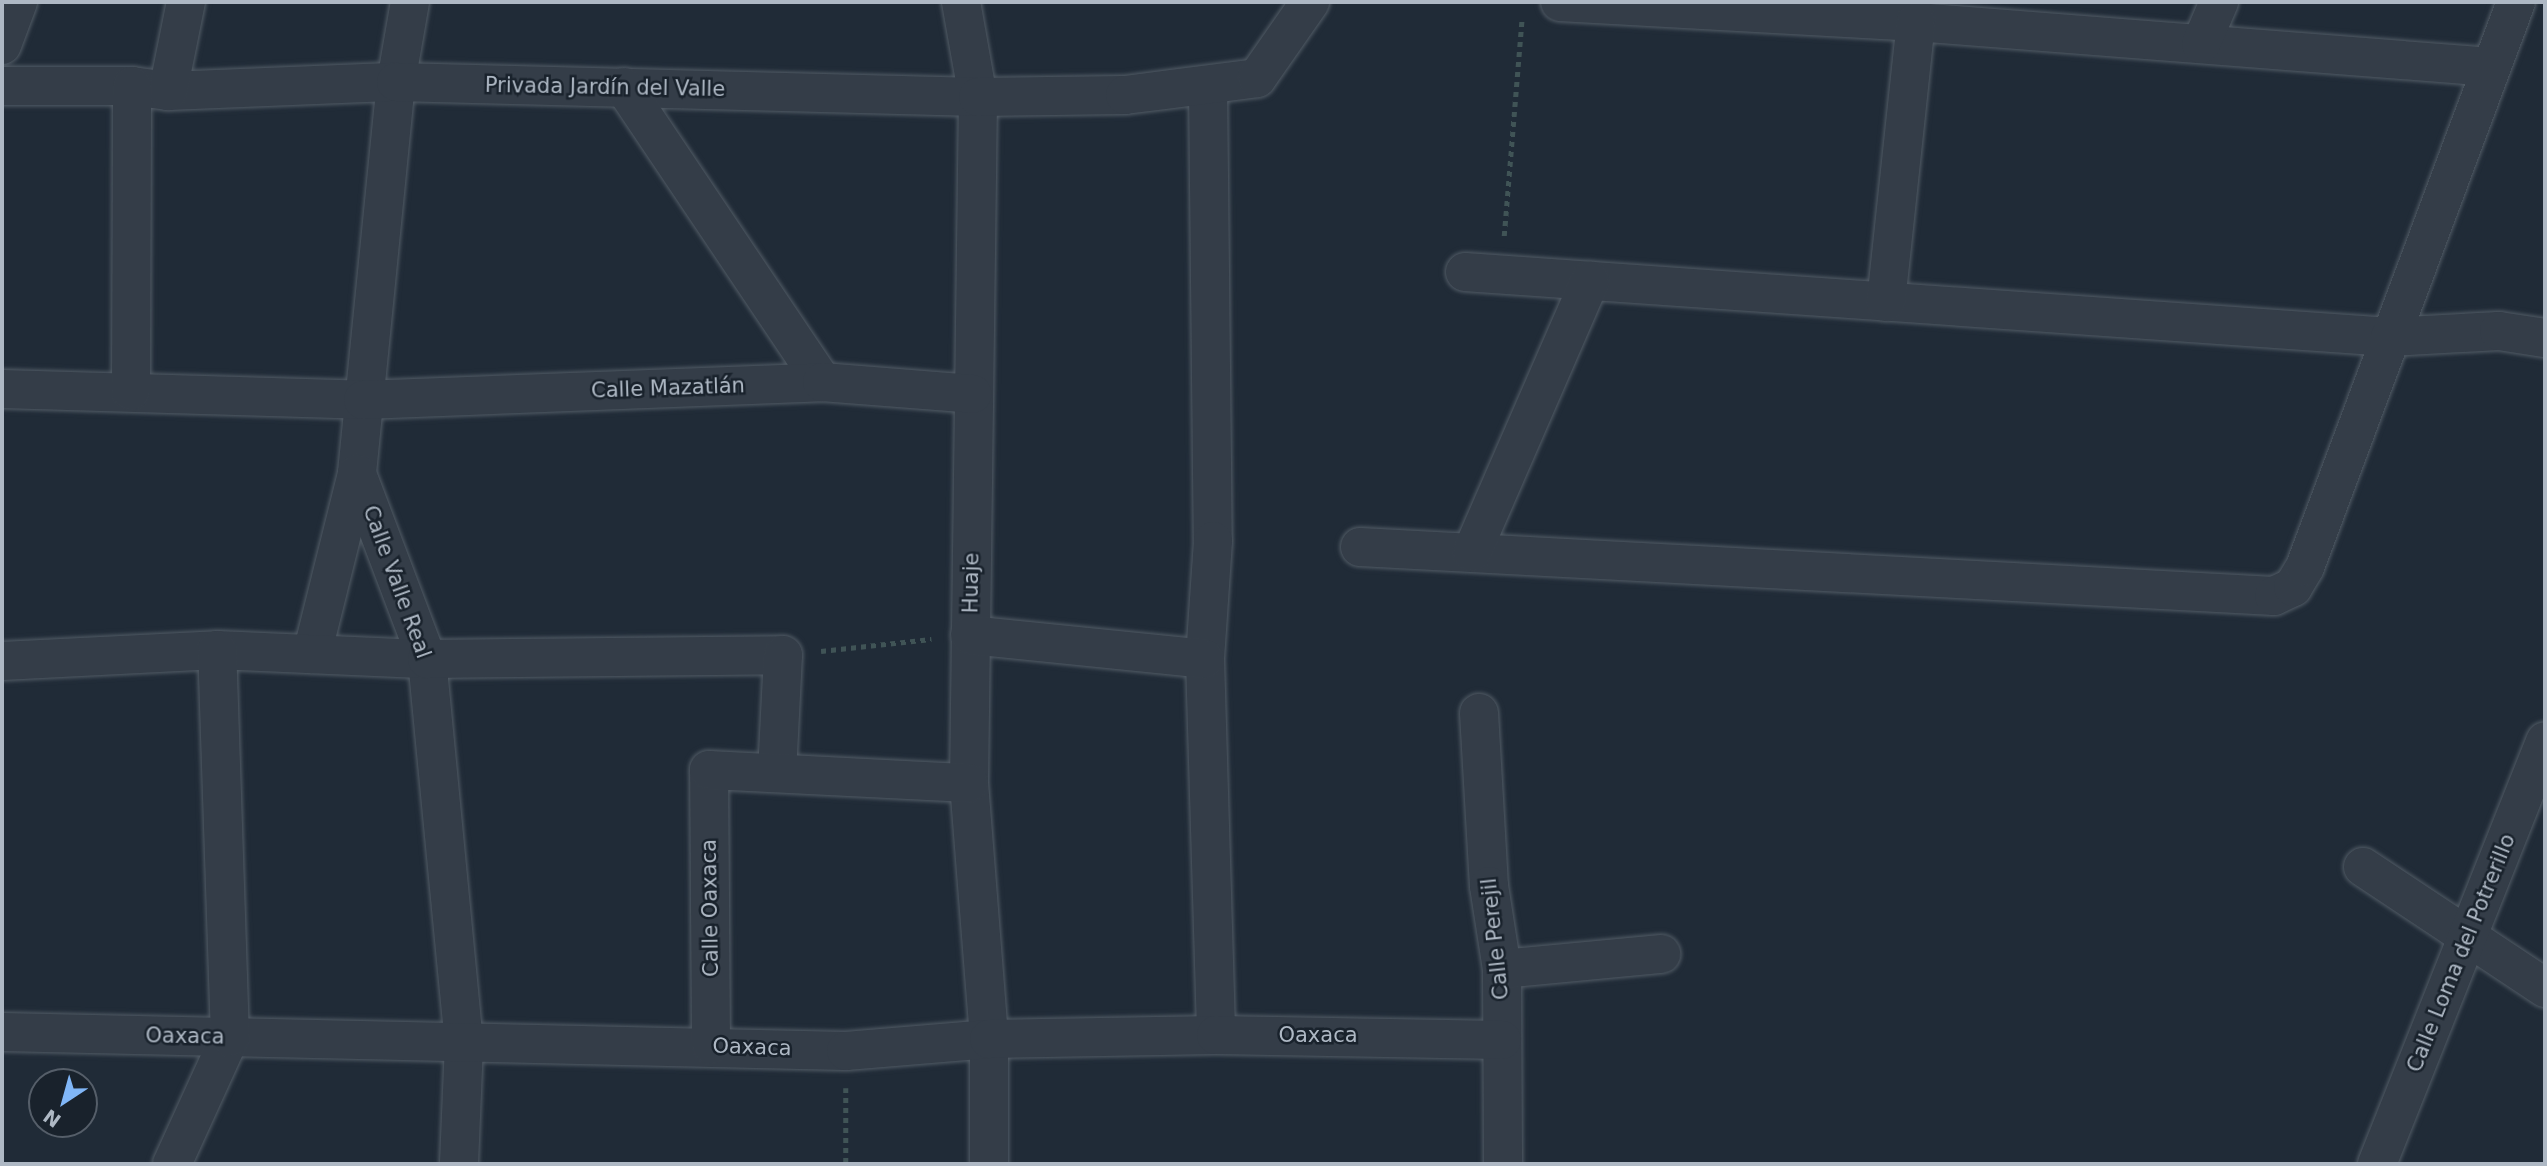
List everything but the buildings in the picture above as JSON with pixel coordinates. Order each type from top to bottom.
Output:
[{"type":"street","points":[[2,45],[18,2]]},
{"type":"street","points":[[131,391],[150,88],[186,2]]},
{"type":"street","name":"Calle Valle Real","points":[[410,2],[396,82],[357,474],[427,659],[464,1044],[459,1164]]},
{"type":"street","name":"Huaje","points":[[961,2],[978,97],[969,783],[989,1039],[989,1164]]},
{"type":"street","name":"Privada Jardín del Valle","points":[[2,86],[150,88],[396,82],[978,97],[1125,95],[1257,78],[1310,2]]},
{"type":"street","points":[[1560,2],[1916,22],[2491,67]]},
{"type":"street","points":[[2200,44],[2220,2]]},
{"type":"street","points":[[1360,547],[2274,596],[2293,587],[2305,567],[2516,2]]},
{"type":"street","points":[[1886,302],[1916,22]]},
{"type":"street","points":[[1208,85],[1213,541],[1205,659],[1216,1035]]},
{"type":"street","points":[[624,87],[822,382]]},
{"type":"street","points":[[1483,274],[2390,337],[2499,331],[2545,338]]},
{"type":"street","points":[[1472,552],[1590,281]]},
{"type":"street","name":"Calle Mazatlán","points":[[2,389],[363,400],[822,382],[973,394]]},
{"type":"street","points":[[312,654],[357,474]]},
{"type":"street","points":[[970,635],[1205,659]]},
{"type":"street","points":[[172,1164],[230,1037],[216,650]]},
{"type":"street","points":[[2,661],[216,650],[427,659],[783,655],[777,772],[969,783]]},
{"type":"street","name":"Calle Perejil","points":[[1479,713],[1489,886],[1502,969],[1503,1164]]},
{"type":"street","name":"Calle Loma del Potrerillo","points":[[2377,1164],[2545,741]]},
{"type":"street","name":"Calle Oaxaca","points":[[711,1045],[709,770],[777,772]]},
{"type":"street","points":[[2363,867],[2545,988]]},
{"type":"street","points":[[1502,969],[1661,954]]},
{"type":"street","name":"Oaxaca","points":[[2,1032],[464,1044],[711,1045],[846,1051],[989,1039],[1216,1035],[1502,1040]]},
{"type":"path","points":[[1483,274],[1522,15]]},
{"type":"path","points":[[783,655],[970,635]]},
{"type":"path","points":[[846,1051],[846,1164]]}]
